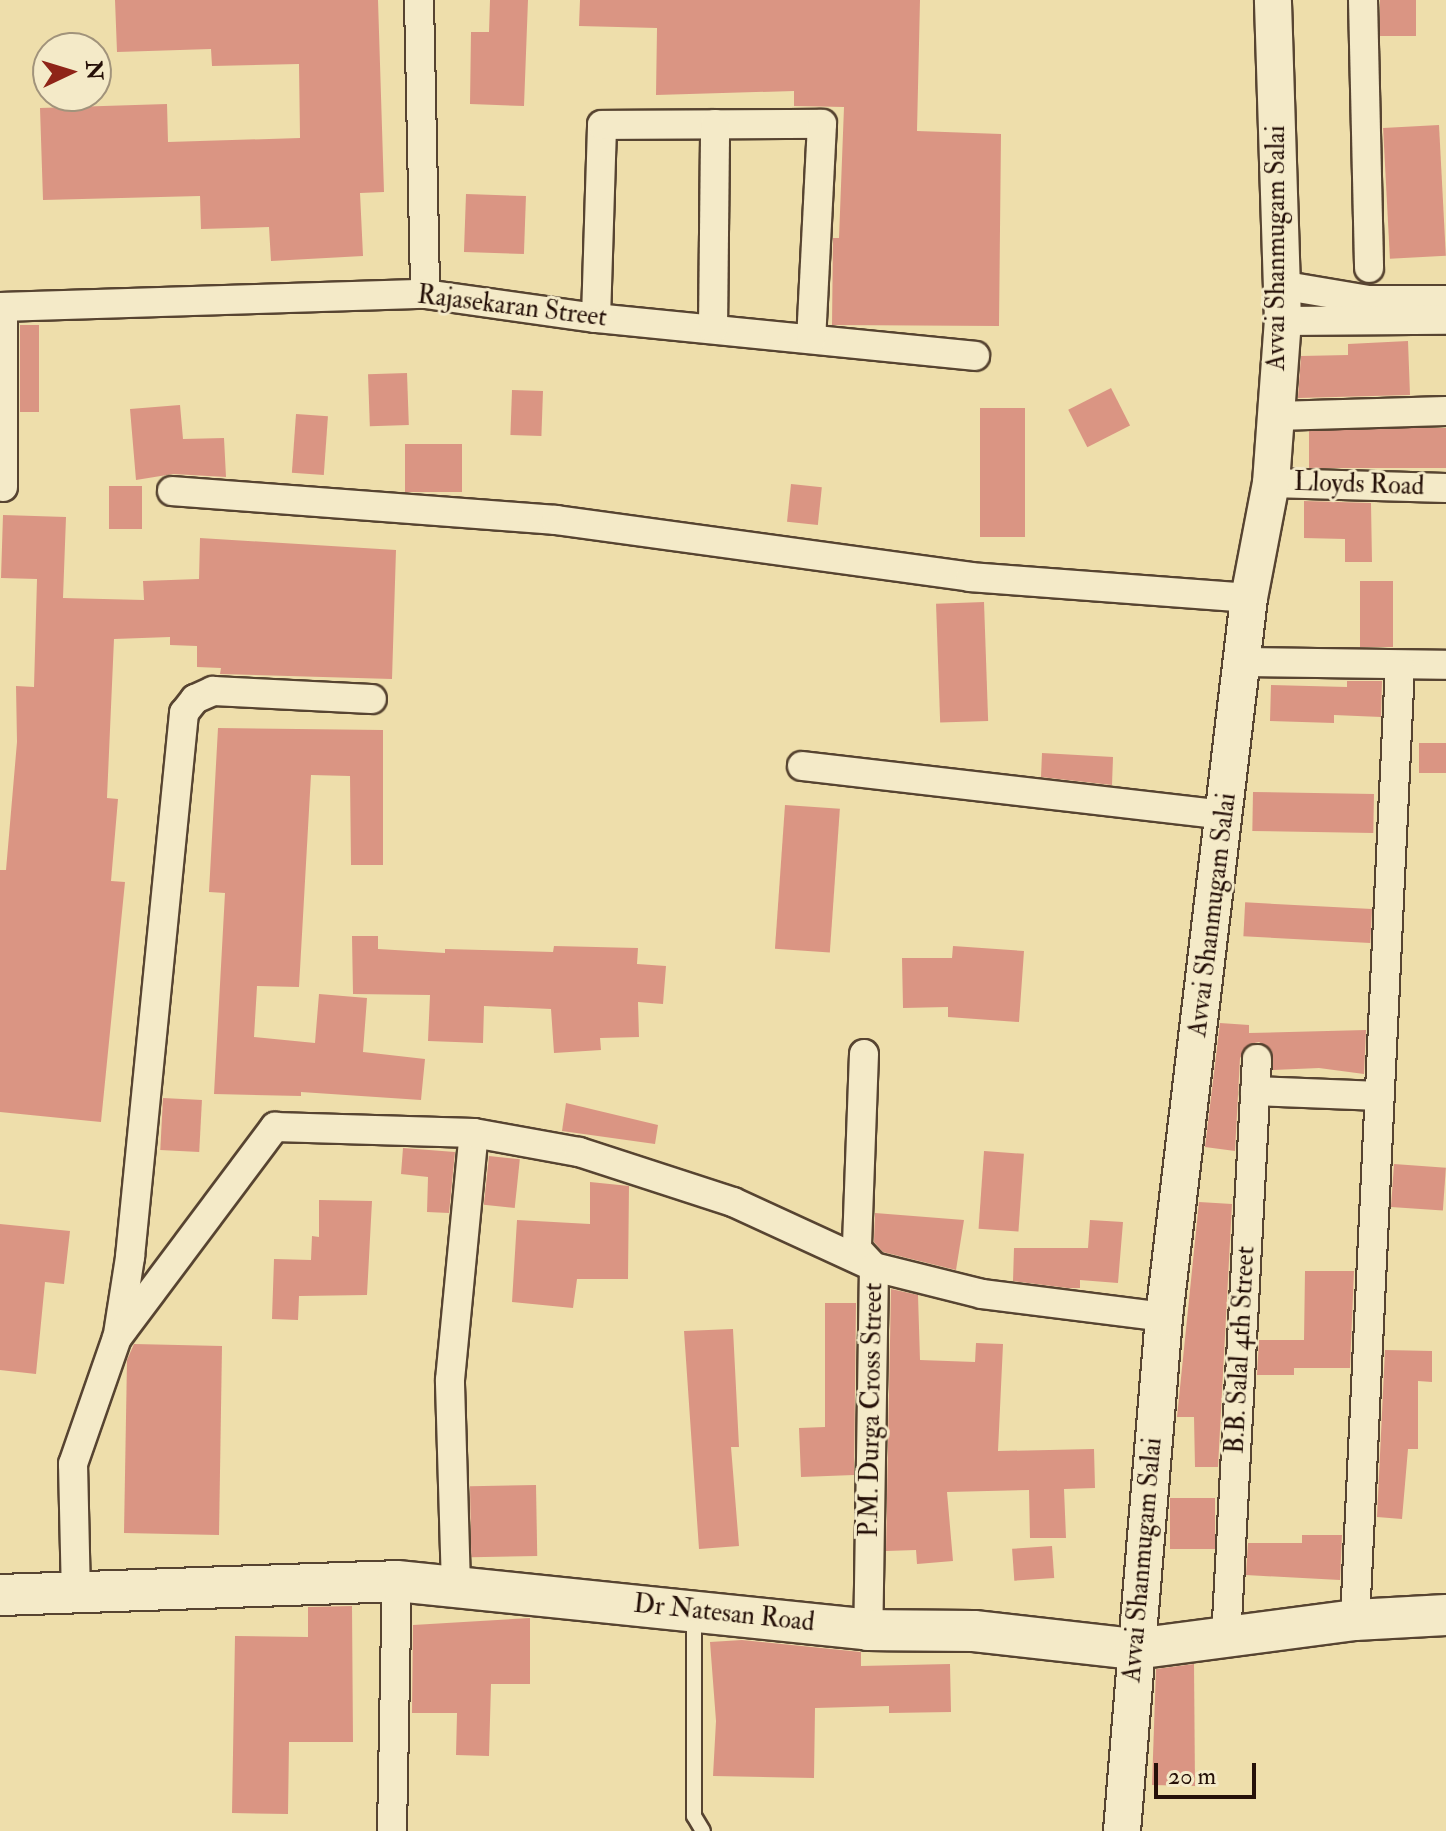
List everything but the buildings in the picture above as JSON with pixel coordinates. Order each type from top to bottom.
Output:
[{"type":"main road","name":"Dr Natesan Road","points":[[0,1595],[76,1596],[397,1581],[868,1630],[974,1631],[1135,1649],[1226,1640],[1355,1620],[1446,1615]]},
{"type":"street","points":[[419,0],[425,294]]},
{"type":"street","name":"Avvai Shanmugam Salai","points":[[1122,1831],[1164,1317],[1249,598],[1271,483],[1283,321],[1273,0]]},
{"type":"street","points":[[1363,0],[1369,268]]},
{"type":"street","points":[[713,329],[715,124]]},
{"type":"street","points":[[596,318],[602,125],[822,124],[811,339]]},
{"type":"street","points":[[1280,285],[1369,300],[1446,300]]},
{"type":"street","name":"Rajasekaran Street","points":[[2,307],[425,294],[596,318],[975,356]]},
{"type":"street","points":[[2,307],[3,487]]},
{"type":"street","points":[[1283,321],[1446,320]]},
{"type":"street","points":[[1276,416],[1446,411]]},
{"type":"street","name":"Lloyds Road","points":[[1271,483],[1446,488]]},
{"type":"street","points":[[172,491],[556,520],[970,577],[1249,598]]},
{"type":"street","points":[[1242,662],[1446,665]]},
{"type":"street","points":[[1355,1620],[1400,666]]},
{"type":"street","points":[[76,1596],[73,1464],[117,1338],[130,1257],[184,713],[195,699],[213,691],[372,699]]},
{"type":"street","points":[[802,766],[1225,815]]},
{"type":"street","name":"P.M. Durga Cross Street","points":[[864,1054],[857,1249],[874,1267],[868,1630]]},
{"type":"street","name":"B.B. Salal 4th Street","points":[[1226,1640],[1257,1059]]},
{"type":"street","points":[[1255,1091],[1379,1096]]},
{"type":"street","points":[[117,1338],[275,1127],[474,1133],[579,1152],[733,1202],[874,1267],[982,1294],[1164,1317]]},
{"type":"street","points":[[456,1586],[450,1380],[474,1133]]},
{"type":"street","points":[[392,1831],[397,1581]]},
{"type":"lane","points":[[694,1611],[694,1816],[703,1831]]}]
